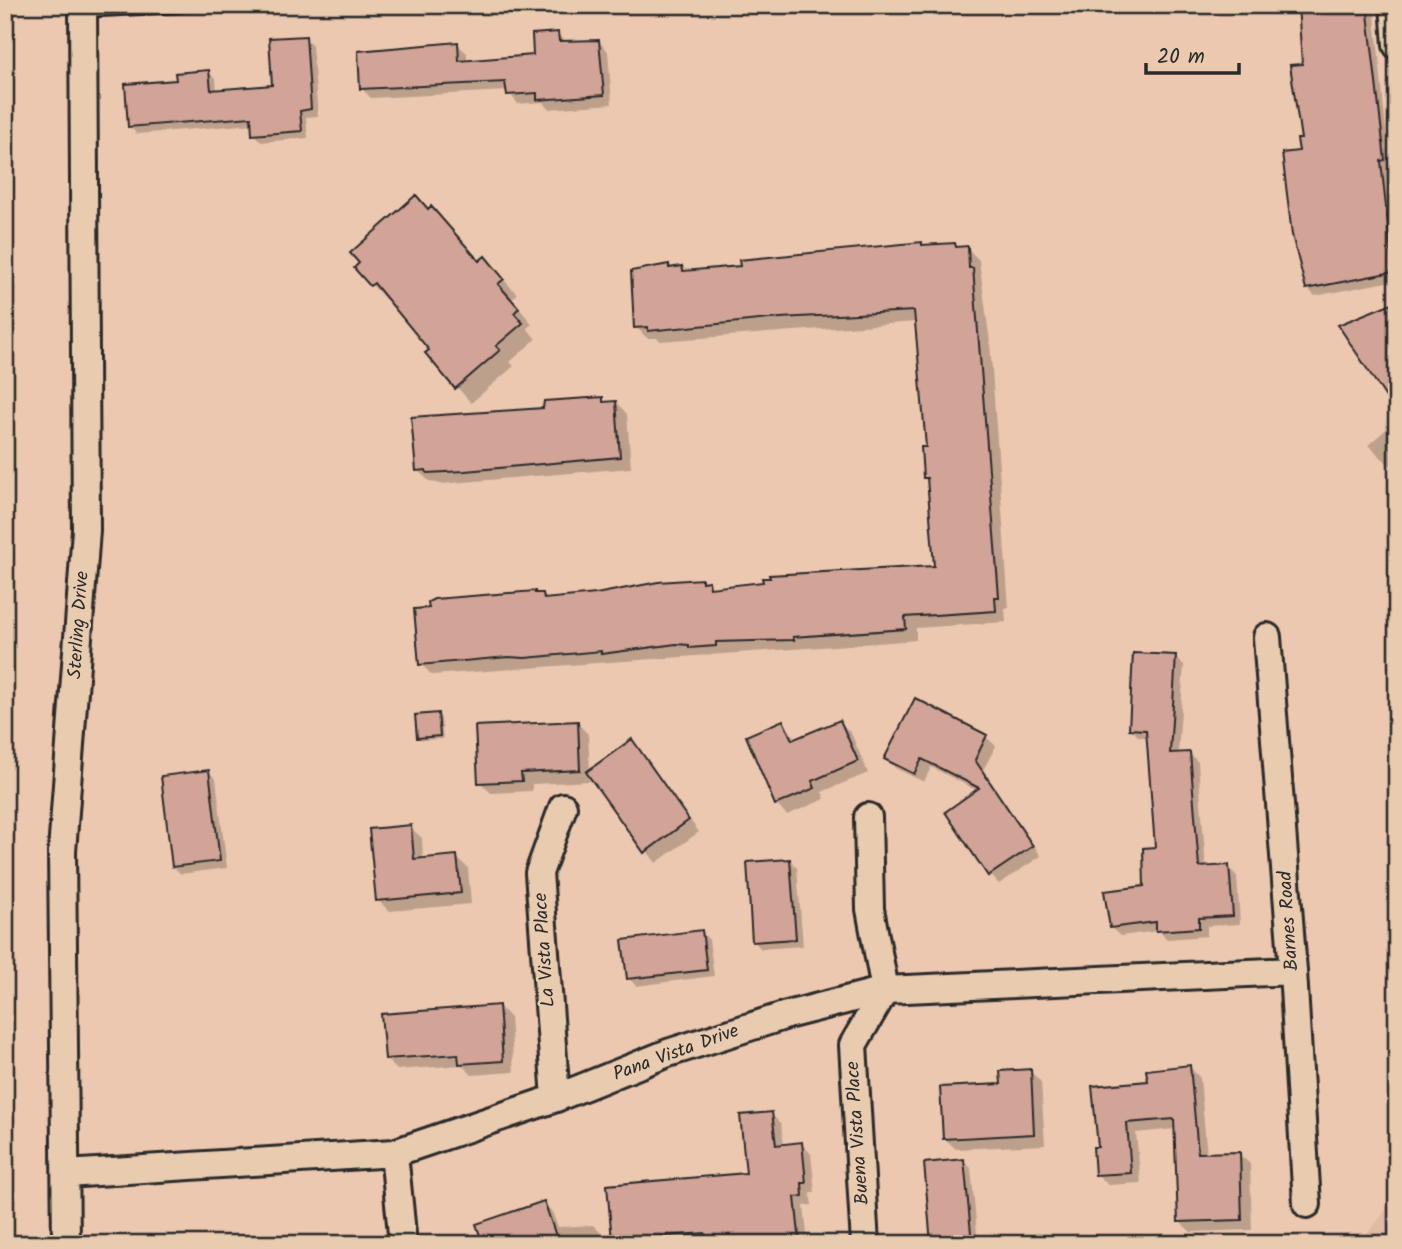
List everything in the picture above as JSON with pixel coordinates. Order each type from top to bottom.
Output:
[{"type":"street","points":[[1394,5],[1397,45]]},
{"type":"street","name":"Sterling Drive","points":[[66,1244],[62,852],[86,530],[83,8]]},
{"type":"street","name":"Barnes Road","points":[[1267,637],[1293,971],[1307,1204]]},
{"type":"street","name":"La Vista Place","points":[[555,1098],[539,873],[563,807]]},
{"type":"street","points":[[868,817],[870,909],[885,990]]},
{"type":"street","name":"Pana Vista Drive","points":[[66,1174],[394,1153],[555,1098],[668,1053],[787,1015],[885,990],[1293,971]]},
{"type":"street","name":"Buena Vista Place","points":[[865,1244],[853,1045],[885,990]]},
{"type":"street","points":[[394,1153],[403,1244]]},
{"type":"lane","points":[[83,8],[181,5]]},
{"type":"shaded area","points":[[1397,1196],[1397,1244],[1354,1244],[1371,1229]]},
{"type":"building","points":[[1298,5],[1367,5],[1385,160],[1381,161],[1393,272],[1306,289],[1292,235],[1282,153],[1299,151],[1297,139],[1301,139],[1290,65],[1302,64]]},
{"type":"building","points":[[558,32],[559,41],[599,40],[604,95],[537,100],[537,93],[507,95],[505,82],[360,89],[358,51],[458,42],[459,61],[533,55],[532,34]]},
{"type":"building","points":[[306,36],[311,109],[300,111],[302,131],[252,135],[251,117],[128,127],[125,84],[176,80],[175,73],[209,70],[211,90],[272,85],[269,38]]},
{"type":"building","points":[[416,195],[428,209],[431,206],[479,261],[485,256],[504,279],[498,284],[519,308],[514,313],[523,323],[496,346],[500,350],[455,389],[425,353],[429,350],[374,283],[370,286],[354,268],[359,263],[350,253]]},
{"type":"building","points":[[922,242],[922,245],[955,243],[956,247],[968,246],[969,268],[973,268],[999,597],[995,597],[996,611],[905,617],[906,629],[793,637],[794,640],[716,642],[716,646],[689,648],[689,645],[676,644],[601,654],[601,651],[419,665],[414,609],[429,608],[428,602],[434,599],[535,591],[543,593],[544,599],[596,594],[658,582],[702,579],[702,582],[709,581],[710,588],[763,582],[762,578],[770,578],[769,575],[934,566],[927,478],[923,478],[921,447],[926,447],[914,311],[780,318],[648,331],[648,327],[634,328],[631,271],[669,264],[669,268],[682,266],[683,271],[740,266],[739,260]]},
{"type":"building","points":[[1397,301],[1397,414],[1338,325]]},
{"type":"building","points":[[603,397],[603,402],[616,401],[620,457],[465,471],[416,471],[411,417],[543,408],[544,401]]},
{"type":"building","points":[[1133,653],[1176,655],[1170,753],[1190,752],[1199,867],[1229,865],[1233,916],[1199,918],[1199,928],[1156,931],[1156,922],[1110,928],[1104,891],[1144,886],[1143,848],[1155,847],[1146,730],[1129,729]]},
{"type":"building","points":[[915,698],[987,735],[975,760],[1033,846],[988,876],[945,812],[979,788],[922,759],[914,774],[884,759]]},
{"type":"building","points":[[438,713],[440,736],[417,738],[415,715]]},
{"type":"building","points":[[783,720],[792,740],[840,720],[858,761],[812,781],[815,788],[775,805],[746,736]]},
{"type":"building","points":[[578,721],[580,770],[521,773],[522,781],[478,783],[475,726]]},
{"type":"building","points":[[632,739],[689,820],[644,853],[586,772]]},
{"type":"building","points":[[209,770],[220,861],[172,867],[161,776]]},
{"type":"building","points":[[411,825],[414,859],[457,855],[461,893],[376,901],[369,829]]},
{"type":"building","points":[[790,859],[796,939],[752,942],[747,862]]},
{"type":"building","points":[[702,930],[707,970],[627,979],[622,940]]},
{"type":"building","points":[[499,1005],[503,1061],[459,1064],[458,1054],[385,1059],[381,1014]]},
{"type":"building","points":[[1190,1065],[1198,1153],[1240,1152],[1242,1220],[1178,1222],[1174,1119],[1127,1123],[1131,1173],[1095,1175],[1093,1147],[1098,1147],[1092,1086],[1148,1081],[1146,1070]]},
{"type":"building","points":[[1031,1069],[1034,1134],[943,1139],[940,1087],[1001,1084],[1000,1071]]},
{"type":"building","points":[[772,1112],[776,1145],[802,1142],[806,1183],[802,1183],[803,1196],[795,1197],[800,1244],[707,1244],[705,1233],[612,1240],[607,1185],[746,1173],[740,1115]]},
{"type":"building","points":[[964,1159],[972,1244],[931,1244],[924,1163]]},
{"type":"building","points":[[544,1201],[557,1239],[543,1244],[483,1244],[476,1224]]}]
